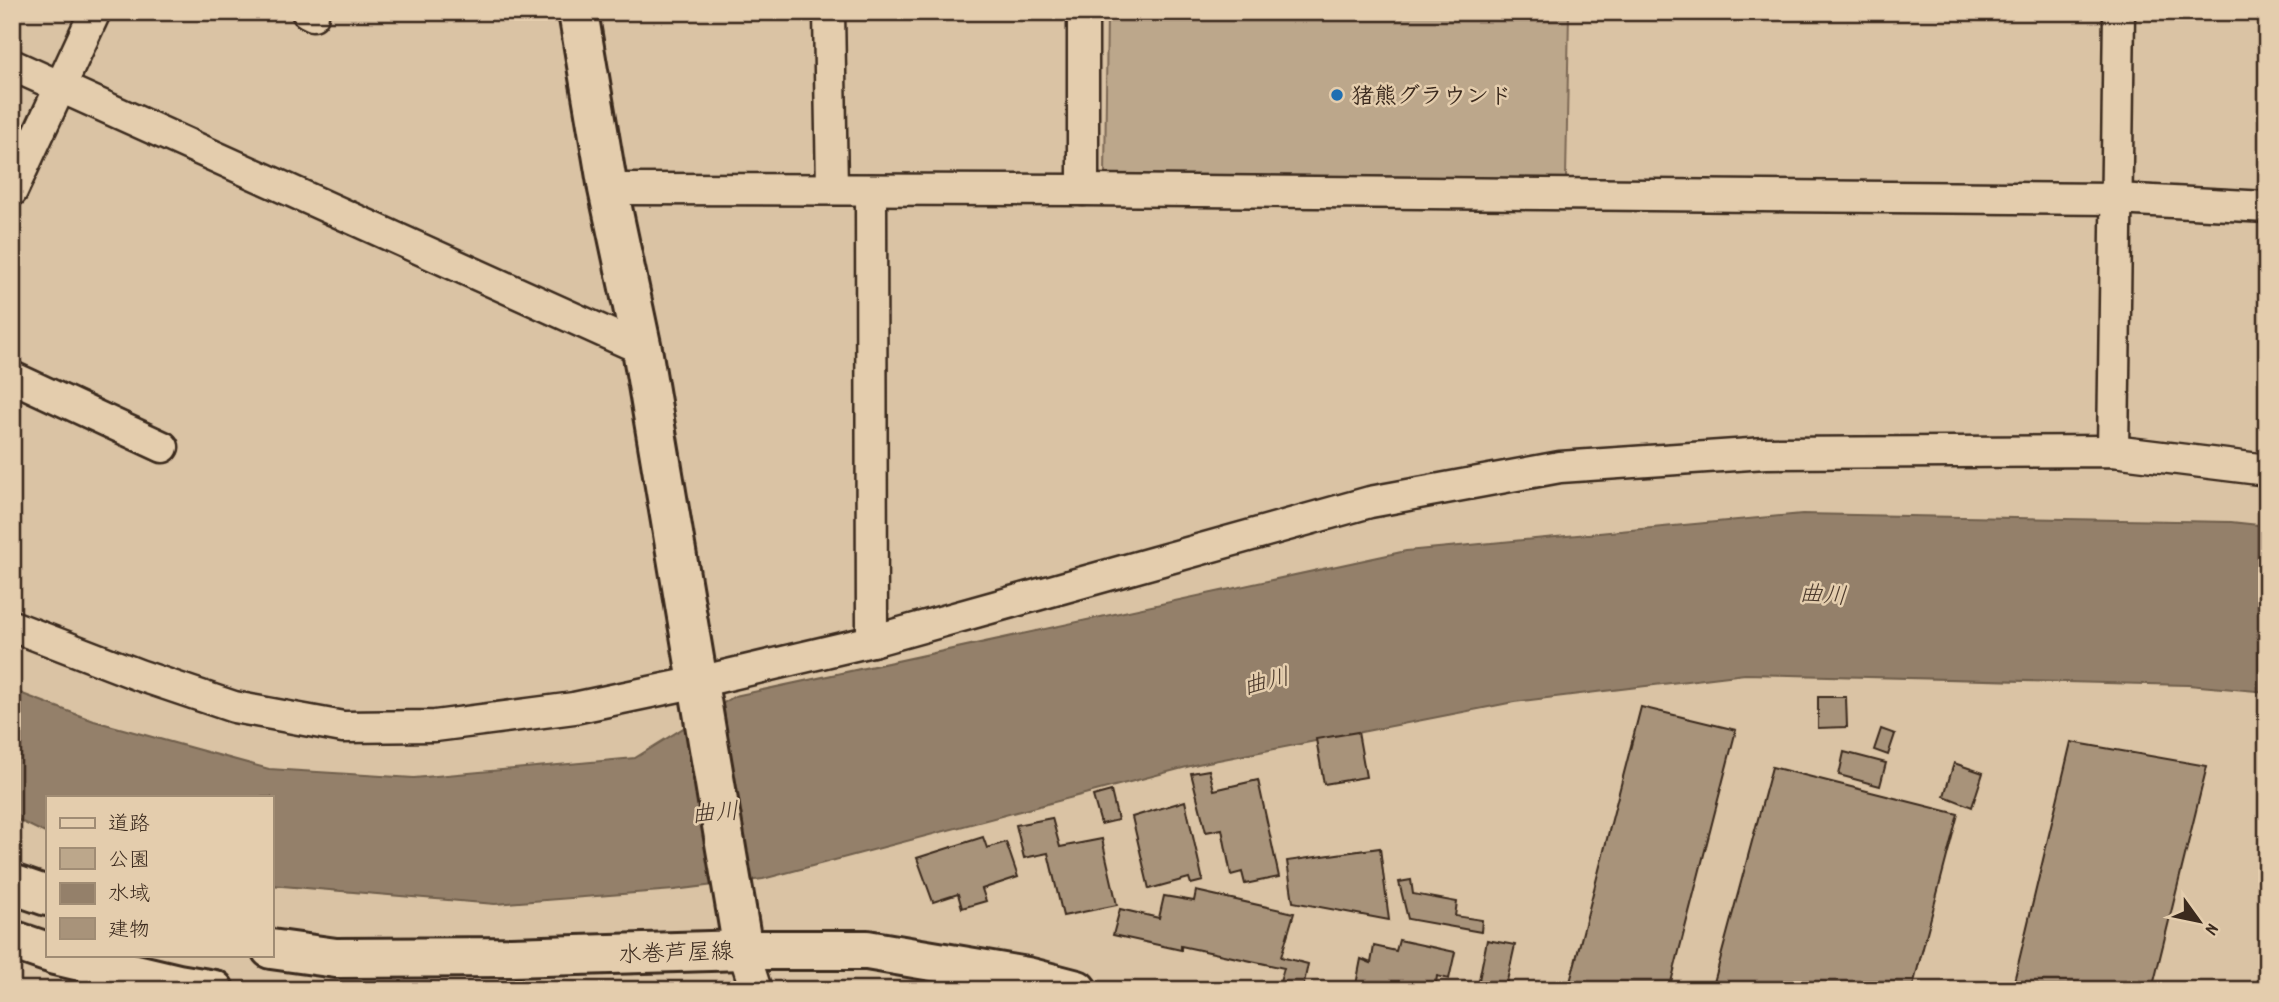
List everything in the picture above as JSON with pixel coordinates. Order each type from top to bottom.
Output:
[{"type":"main road","points":[[578,12],[608,189],[642,349],[743,950]]},
{"type":"main road","points":[[12,884],[46,896]]},
{"type":"main road","points":[[12,940],[46,952]]},
{"type":"main road","name":"水巻芦屋線","points":[[273,949],[336,958],[867,950],[1027,977],[1077,990]]},
{"type":"main road","points":[[59,956],[214,990]]},
{"type":"street","points":[[12,191],[95,12]]},
{"type":"street","points":[[829,12],[832,190]]},
{"type":"street","points":[[1083,12],[1083,190]]},
{"type":"street","points":[[2113,452],[2119,12]]},
{"type":"street","points":[[12,65],[642,349]]},
{"type":"street","points":[[608,189],[1083,190],[2116,199],[2267,207]]},
{"type":"street","points":[[871,190],[872,641]]},
{"type":"street","points":[[12,377],[163,447]]},
{"type":"street","points":[[12,626],[139,675],[234,706],[343,727],[435,726],[699,690],[1370,502],[1560,467],[1765,453],[2113,452],[2267,470]]},
{"type":"street","points":[[743,950],[756,990]]},
{"type":"green space","name":"猪熊グラウンド","points":[[1107,12],[1569,12],[1566,178],[1105,177]]},
{"type":"water","name":"曲川","points":[[1802,514],[2231,522],[2267,526],[2267,692],[2188,685],[1745,674],[1514,702],[1198,764],[763,879],[674,890],[495,904],[273,885],[273,796],[46,796],[46,834],[12,817],[12,690],[94,721],[269,769],[414,778],[635,758],[735,696],[1406,551]]},
{"type":"building","points":[[1818,697],[1846,697],[1847,727],[1818,728]]},
{"type":"building","points":[[1641,707],[1736,730],[1669,990],[1568,990]]},
{"type":"building","points":[[1881,729],[1895,734],[1888,755],[1874,750]]},
{"type":"building","points":[[1358,732],[1366,777],[1324,784],[1316,739]]},
{"type":"building","points":[[2071,742],[2207,766],[2152,990],[2012,990]]},
{"type":"building","points":[[1844,752],[1886,763],[1880,786],[1839,775]]},
{"type":"building","points":[[1954,763],[1983,773],[1972,807],[1944,796]]},
{"type":"building","points":[[1772,767],[1958,814],[1912,990],[1712,990]]},
{"type":"building","points":[[1209,770],[1214,790],[1258,780],[1279,877],[1245,884],[1242,872],[1231,875],[1222,829],[1206,832],[1191,773]]},
{"type":"building","points":[[2267,782],[2267,807],[2262,807]]},
{"type":"building","points":[[1111,791],[1118,820],[1101,824],[1093,796]]},
{"type":"building","points":[[1185,801],[1203,881],[1191,884],[1189,878],[1149,889],[1132,817]]},
{"type":"building","points":[[1052,818],[1060,847],[1102,839],[1117,905],[1063,916],[1048,853],[1024,858],[1016,825]]},
{"type":"building","points":[[983,837],[987,848],[1006,842],[1018,877],[982,889],[986,901],[962,908],[958,894],[933,902],[917,858]]},
{"type":"building","points":[[1380,848],[1389,920],[1293,902],[1287,861]]},
{"type":"building","points":[[1411,880],[1413,894],[1457,902],[1455,916],[1482,920],[1481,932],[1408,919],[1399,882]]},
{"type":"building","points":[[1196,891],[1294,913],[1281,957],[1308,964],[1303,988],[1280,982],[1284,968],[1113,935],[1120,909],[1159,918],[1164,896],[1194,901]]},
{"type":"building","points":[[1399,940],[1455,952],[1449,979],[1437,976],[1435,990],[1355,990],[1361,959],[1371,963],[1374,946],[1396,951]]},
{"type":"building","points":[[1487,940],[1515,945],[1505,990],[1477,990]]},
{"type":"place","name":"猪熊グラウンド","points":[[1337,95]]}]
